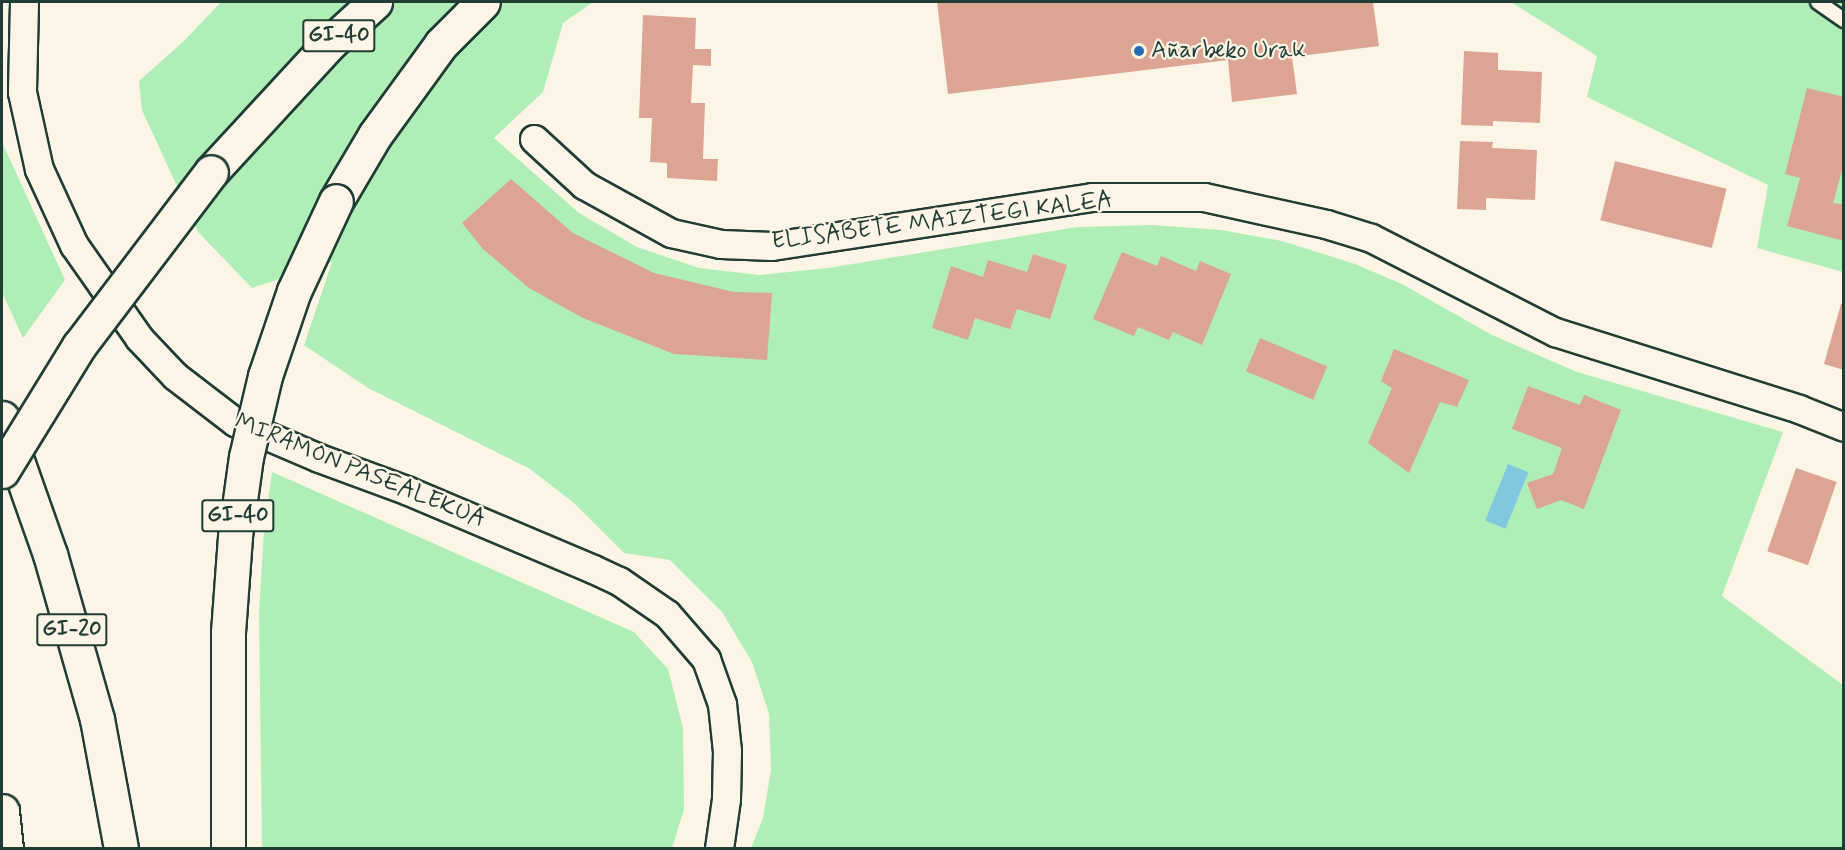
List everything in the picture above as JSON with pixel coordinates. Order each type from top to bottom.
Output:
[{"type":"highway","name":"GI-40","points":[[2,471],[79,346],[211,172],[330,44],[375,2]]},
{"type":"highway","name":"GI-40","points":[[228,849],[228,632],[235,536],[246,457],[265,376],[294,291],[336,201],[375,135],[441,44],[483,2]]},
{"type":"highway","name":"GI-20","points":[[2,418],[50,554],[97,719],[121,849]]},
{"type":"highway","points":[[2,811],[6,849]]},
{"type":"street","name":"MIRAMON PASEALEKUA","points":[[24,2],[22,92],[39,169],[74,245],[139,338],[175,376],[235,422],[319,458],[406,490],[593,569],[619,581],[668,614],[706,659],[722,704],[727,775],[719,849]]},
{"type":"street","name":"ELISABETE MAIZTEGI KALEA","points":[[534,139],[584,185],[670,233],[721,244],[772,246],[1092,197],[1204,197],[1326,224],[1371,238],[1555,332],[1799,409],[1844,427]]},
{"type":"lane","points":[[1818,2],[1844,20]]},
{"type":"green space","points":[[221,2],[593,2],[563,23],[543,92],[494,138],[579,213],[637,247],[699,268],[759,275],[828,268],[1077,227],[1152,225],[1221,230],[1282,241],[1355,264],[1402,284],[1492,335],[1577,372],[1783,432],[1722,596],[1843,685],[1843,848],[751,848],[763,818],[771,770],[769,714],[752,662],[722,612],[670,560],[624,553],[574,503],[530,469],[368,388],[304,345],[332,262],[252,288],[198,232],[142,110],[139,81],[184,41]]},
{"type":"green space","points":[[1511,2],[1843,2],[1843,272],[1757,248],[1768,185],[1587,97],[1597,56]]},
{"type":"green space","points":[[2,142],[65,280],[23,338],[2,292]]},
{"type":"green space","points":[[272,472],[634,632],[668,669],[683,728],[684,810],[672,848],[262,848],[259,613],[264,530]]},
{"type":"water","points":[[1508,464],[1528,472],[1506,529],[1485,521]]},
{"type":"building","name":"Añarbeko Urak","points":[[937,2],[1373,2],[1379,46],[1292,57],[1297,94],[1232,102],[1228,60],[948,94]]},
{"type":"building","points":[[643,15],[696,18],[695,49],[711,49],[711,66],[693,65],[691,103],[705,103],[703,159],[718,159],[717,181],[667,178],[667,163],[650,162],[652,118],[639,118]]},
{"type":"building","points":[[1464,51],[1498,53],[1498,70],[1542,72],[1540,123],[1493,121],[1493,126],[1461,125]]},
{"type":"building","points":[[1807,88],[1844,97],[1844,163],[1833,203],[1844,205],[1844,241],[1787,226],[1800,178],[1785,174]]},
{"type":"building","points":[[1460,141],[1493,142],[1492,148],[1537,150],[1535,200],[1486,198],[1486,210],[1457,209]]},
{"type":"building","points":[[1615,161],[1727,189],[1712,248],[1600,220]]},
{"type":"building","points":[[511,179],[573,233],[654,273],[734,292],[772,293],[767,360],[674,354],[583,318],[529,288],[483,249],[462,223]]},
{"type":"building","points":[[1122,252],[1157,266],[1161,256],[1196,271],[1200,261],[1231,274],[1202,345],[1173,332],[1169,340],[1138,327],[1134,336],[1093,319]]},
{"type":"building","points":[[1033,254],[1067,265],[1050,319],[1017,309],[1010,329],[975,318],[968,340],[932,328],[951,266],[983,277],[988,260],[1027,272]]},
{"type":"building","points":[[1841,304],[1844,304],[1844,370],[1824,364]]},
{"type":"building","points":[[1260,338],[1327,367],[1313,400],[1246,371]]},
{"type":"building","points":[[1394,349],[1469,380],[1457,407],[1440,402],[1409,473],[1368,443],[1392,388],[1381,381]]},
{"type":"building","points":[[1528,386],[1580,405],[1584,395],[1621,410],[1584,509],[1561,500],[1537,509],[1527,483],[1553,474],[1562,448],[1512,429]]},
{"type":"building","points":[[1796,468],[1837,482],[1808,565],[1767,551]]},
{"type":"place","name":"Añarbeko Urak","points":[[1139,51]]}]
